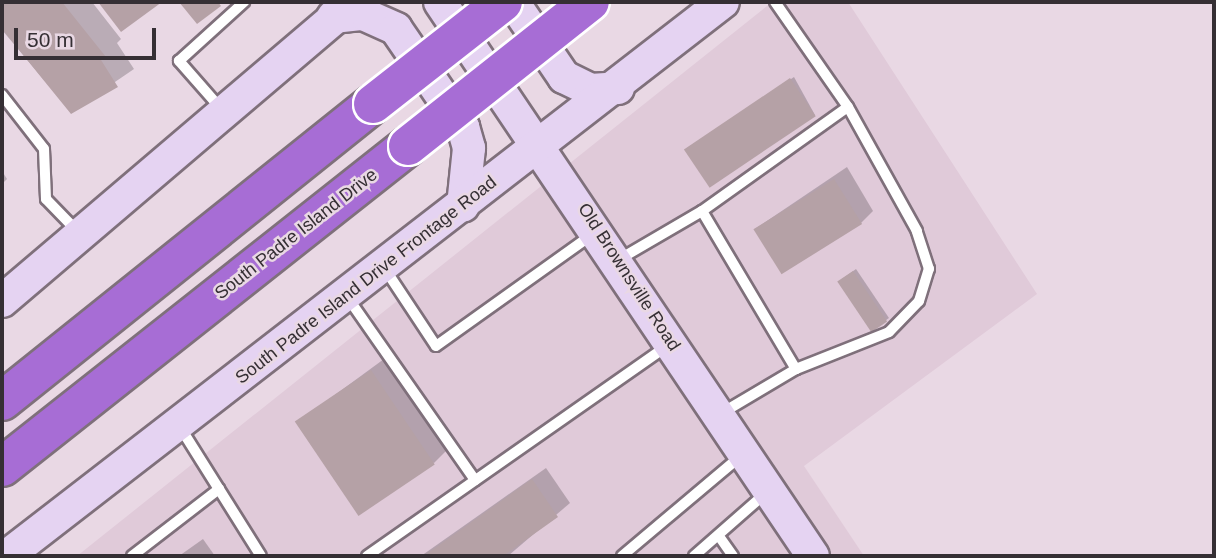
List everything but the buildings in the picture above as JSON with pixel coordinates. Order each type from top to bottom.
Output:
[{"type":"highway","points":[[2,401],[503,2]]},
{"type":"highway","name":"South Padre Island Drive","points":[[2,467],[590,2]]},
{"type":"main road","name":"Old Brownsville Road","points":[[440,2],[542,145],[813,556]]},
{"type":"main road","points":[[513,2],[564,78],[591,90],[618,88]]},
{"type":"main road","name":"South Padre Island Drive Frontage Road","points":[[7,556],[618,88],[723,2]]},
{"type":"main road","points":[[2,301],[343,9],[363,14],[396,29],[463,127],[469,148],[463,206]]},
{"type":"lane","points":[[223,111],[179,61],[244,2]]},
{"type":"lane","points":[[720,415],[796,369],[889,332],[919,302],[929,270],[917,231],[848,107],[775,2]]},
{"type":"lane","points":[[2,95],[44,149],[46,199],[80,234]]},
{"type":"lane","points":[[618,260],[702,211],[848,107]]},
{"type":"lane","points":[[702,211],[796,369]]},
{"type":"lane","points":[[383,267],[436,346],[598,231]]},
{"type":"lane","points":[[346,295],[475,481]]},
{"type":"lane","points":[[366,556],[672,342]]},
{"type":"lane","points":[[178,425],[261,556]]},
{"type":"lane","points":[[622,556],[745,453]]},
{"type":"lane","points":[[132,556],[219,489]]},
{"type":"lane","points":[[694,556],[721,539],[769,490]]},
{"type":"lane","points":[[721,539],[733,556]]},
{"type":"shaded area","points":[[772,2],[848,2],[1037,294],[804,466],[864,556],[77,556]]}]
